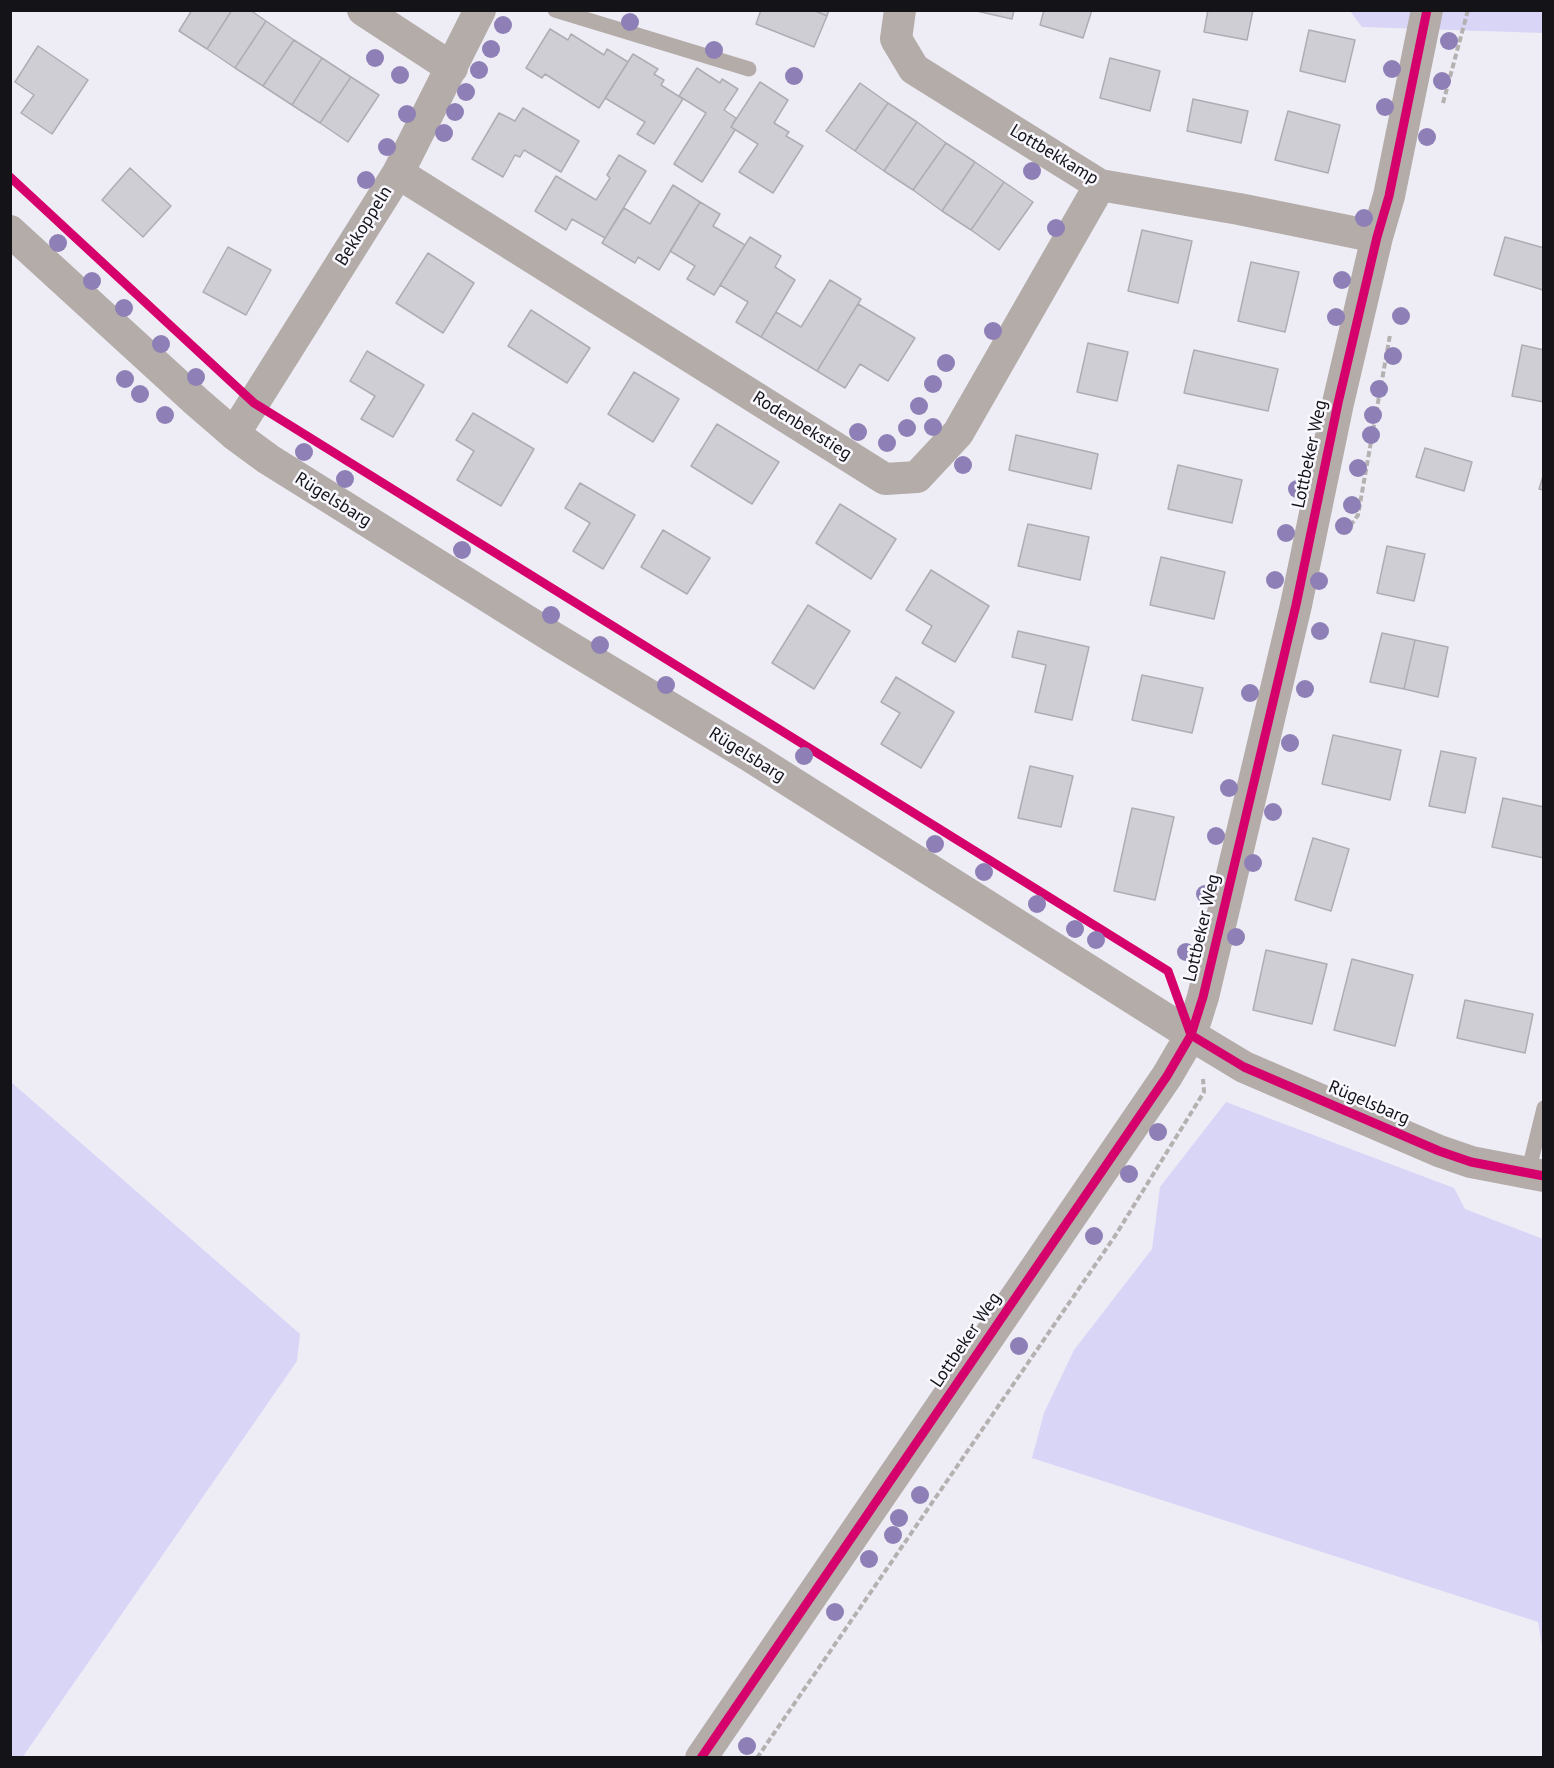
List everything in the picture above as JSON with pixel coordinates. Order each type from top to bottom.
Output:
[{"type":"street","points":[[363,10],[452,68]]},
{"type":"street","name":"Bekkoppeln","points":[[234,434],[398,173],[480,10]]},
{"type":"street","name":"Lottbekkamp","points":[[900,10],[896,39],[914,69],[1100,185],[1239,209],[1377,237]]},
{"type":"street","name":"Lottbeker Weg","points":[[701,1758],[1167,1076],[1191,1035],[1203,997],[1296,605],[1338,404],[1377,237],[1389,196],[1427,10]]},
{"type":"street","name":"Rodenbekstieg","points":[[398,173],[885,479],[917,477],[958,433],[1100,185]]},
{"type":"street","name":"Rügelsbarg","points":[[10,231],[234,434],[287,471],[551,636],[750,756],[1191,1035],[1244,1067],[1439,1151],[1471,1162],[1536,1175]]},
{"type":"lane","points":[[555,10],[749,69]]},
{"type":"lane","points":[[1536,1175],[1544,1108]]},
{"type":"path","points":[[10,177],[254,403],[1168,971],[1174,986]]},
{"type":"path","points":[[758,1758],[1115,1236],[1204,1092],[1204,1083],[1191,1035]]},
{"type":"shaded area","points":[[1350,11],[1543,11],[1543,33],[1362,27]]},
{"type":"shaded area","points":[[11,1082],[300,1334],[297,1361],[22,1758],[10,1757]]},
{"type":"shaded area","points":[[1226,1102],[1454,1188],[1465,1209],[1543,1239],[1543,1651],[1538,1622],[1032,1458],[1044,1413],[1074,1350],[1152,1249],[1160,1187]]},
{"type":"building","points":[[192,10],[232,10],[207,49],[179,31]]},
{"type":"building","points":[[232,10],[250,10],[266,21],[235,68],[207,49]]},
{"type":"building","points":[[761,10],[813,10],[827,16],[814,47],[756,24]]},
{"type":"building","points":[[813,10],[829,10],[827,16]]},
{"type":"building","points":[[972,10],[1014,10],[1012,19]]},
{"type":"building","points":[[1044,10],[1092,10],[1083,38],[1040,25]]},
{"type":"building","points":[[1208,10],[1253,10],[1247,40],[1204,32]]},
{"type":"building","points":[[266,21],[294,40],[263,86],[235,68]]},
{"type":"building","points":[[550,29],[568,40],[571,34],[604,55],[607,49],[628,62],[599,108],[545,74],[542,78],[526,68]]},
{"type":"building","points":[[1309,30],[1355,40],[1345,82],[1300,71]]},
{"type":"building","points":[[294,40],[322,58],[292,105],[263,86]]},
{"type":"building","points":[[38,46],[88,80],[52,134],[21,113],[34,95],[15,82]]},
{"type":"building","points":[[633,54],[658,69],[654,74],[664,80],[661,85],[683,99],[654,144],[637,134],[645,122],[605,98]]},
{"type":"building","points":[[322,58],[351,77],[320,123],[292,105]]},
{"type":"building","points":[[1110,58],[1160,71],[1150,111],[1100,98]]},
{"type":"building","points":[[697,68],[720,83],[722,79],[738,89],[724,110],[736,118],[731,127],[735,130],[702,182],[674,164],[706,113],[679,96]]},
{"type":"building","points":[[351,77],[379,95],[348,142],[320,123]]},
{"type":"building","points":[[760,82],[788,100],[774,123],[789,132],[786,136],[803,146],[773,193],[739,172],[758,144],[731,127]]},
{"type":"building","points":[[860,83],[888,103],[855,151],[826,131]]},
{"type":"building","points":[[1193,99],[1248,111],[1241,143],[1187,131]]},
{"type":"building","points":[[888,103],[917,122],[884,171],[855,151]]},
{"type":"building","points":[[523,108],[579,141],[561,172],[524,150],[520,157],[515,155],[503,177],[472,159],[499,113],[515,121]]},
{"type":"building","points":[[1288,111],[1340,125],[1328,173],[1275,160]]},
{"type":"building","points":[[917,122],[946,143],[913,190],[884,171]]},
{"type":"building","points":[[946,143],[975,162],[942,211],[913,190]]},
{"type":"building","points":[[619,155],[646,171],[605,238],[572,219],[566,230],[535,211],[556,176],[596,200],[610,178],[607,175]]},
{"type":"building","points":[[975,162],[1004,182],[971,230],[942,211]]},
{"type":"building","points":[[130,168],[171,206],[143,237],[102,200]]},
{"type":"building","points":[[1004,182],[1033,202],[999,250],[971,230]]},
{"type":"building","points":[[673,185],[700,202],[659,270],[638,257],[635,263],[602,243],[624,208],[650,224]]},
{"type":"building","points":[[700,202],[720,214],[713,226],[745,245],[714,295],[687,279],[695,266],[670,251]]},
{"type":"building","points":[[1142,230],[1192,241],[1178,303],[1128,291]]},
{"type":"building","points":[[750,237],[781,256],[775,267],[795,280],[761,337],[736,322],[748,302],[720,285]]},
{"type":"building","points":[[1505,237],[1544,248],[1543,290],[1494,275]]},
{"type":"building","points":[[228,247],[271,270],[246,315],[203,292]]},
{"type":"building","points":[[428,253],[474,283],[443,333],[396,303]]},
{"type":"building","points":[[1251,262],[1299,272],[1285,332],[1238,321]]},
{"type":"building","points":[[830,280],[861,299],[817,371],[761,337],[776,312],[801,327]]},
{"type":"building","points":[[858,304],[915,338],[888,381],[860,364],[845,388],[817,371]]},
{"type":"building","points":[[531,310],[590,348],[567,383],[508,346]]},
{"type":"building","points":[[1088,343],[1128,352],[1117,401],[1077,392]]},
{"type":"building","points":[[1522,345],[1544,350],[1544,402],[1512,396]]},
{"type":"building","points":[[1194,350],[1278,369],[1268,411],[1184,393]]},
{"type":"building","points":[[367,351],[424,385],[393,437],[361,419],[375,396],[350,381]]},
{"type":"building","points":[[634,372],[679,399],[653,442],[608,414]]},
{"type":"building","points":[[473,413],[534,449],[501,506],[457,480],[474,451],[456,440]]},
{"type":"building","points":[[717,424],[779,462],[752,504],[691,466]]},
{"type":"building","points":[[1016,435],[1098,454],[1091,489],[1009,470]]},
{"type":"building","points":[[1425,448],[1472,462],[1464,491],[1416,477]]},
{"type":"building","points":[[1178,465],[1242,480],[1232,523],[1168,509]]},
{"type":"building","points":[[1544,473],[1544,490],[1539,489]]},
{"type":"building","points":[[580,483],[635,515],[603,569],[573,551],[590,523],[565,508]]},
{"type":"building","points":[[840,504],[896,539],[871,579],[816,543]]},
{"type":"building","points":[[1028,524],[1089,537],[1080,580],[1018,566]]},
{"type":"building","points":[[663,530],[710,558],[687,594],[641,567]]},
{"type":"building","points":[[1387,546],[1425,554],[1414,601],[1377,593]]},
{"type":"building","points":[[1161,557],[1225,572],[1214,619],[1150,605]]},
{"type":"building","points":[[931,570],[989,606],[955,662],[922,643],[932,626],[906,610]]},
{"type":"building","points":[[808,605],[850,631],[814,689],[772,663]]},
{"type":"building","points":[[1018,631],[1089,647],[1072,720],[1035,712],[1046,665],[1012,657]]},
{"type":"building","points":[[1382,633],[1415,640],[1404,689],[1370,682]]},
{"type":"building","points":[[1415,640],[1448,647],[1438,697],[1404,689]]},
{"type":"building","points":[[1142,675],[1203,688],[1192,733],[1132,720]]},
{"type":"building","points":[[896,677],[954,712],[921,768],[881,744],[900,713],[881,702]]},
{"type":"building","points":[[1333,735],[1401,750],[1390,800],[1322,784]]},
{"type":"building","points":[[1441,751],[1476,758],[1465,813],[1429,806]]},
{"type":"building","points":[[1030,766],[1073,776],[1061,827],[1018,818]]},
{"type":"building","points":[[1503,798],[1544,807],[1544,858],[1492,847]]},
{"type":"building","points":[[1132,808],[1174,817],[1155,900],[1114,891]]},
{"type":"building","points":[[1313,838],[1349,849],[1331,911],[1295,900]]},
{"type":"building","points":[[1266,950],[1327,964],[1312,1024],[1253,1010]]},
{"type":"building","points":[[1352,959],[1413,975],[1395,1046],[1334,1030]]},
{"type":"building","points":[[1465,1000],[1533,1014],[1525,1053],[1457,1038]]},
{"type":"cycle path","points":[[701,1758],[1167,1076],[1191,1035],[1203,997],[1296,605],[1338,403],[1377,237],[1389,196],[1427,10]]},
{"type":"cycle path","points":[[10,177],[254,403],[1168,971],[1191,1035]]},
{"type":"cycle path","points":[[1191,1035],[1244,1067],[1439,1151],[1471,1162],[1544,1176]]}]
